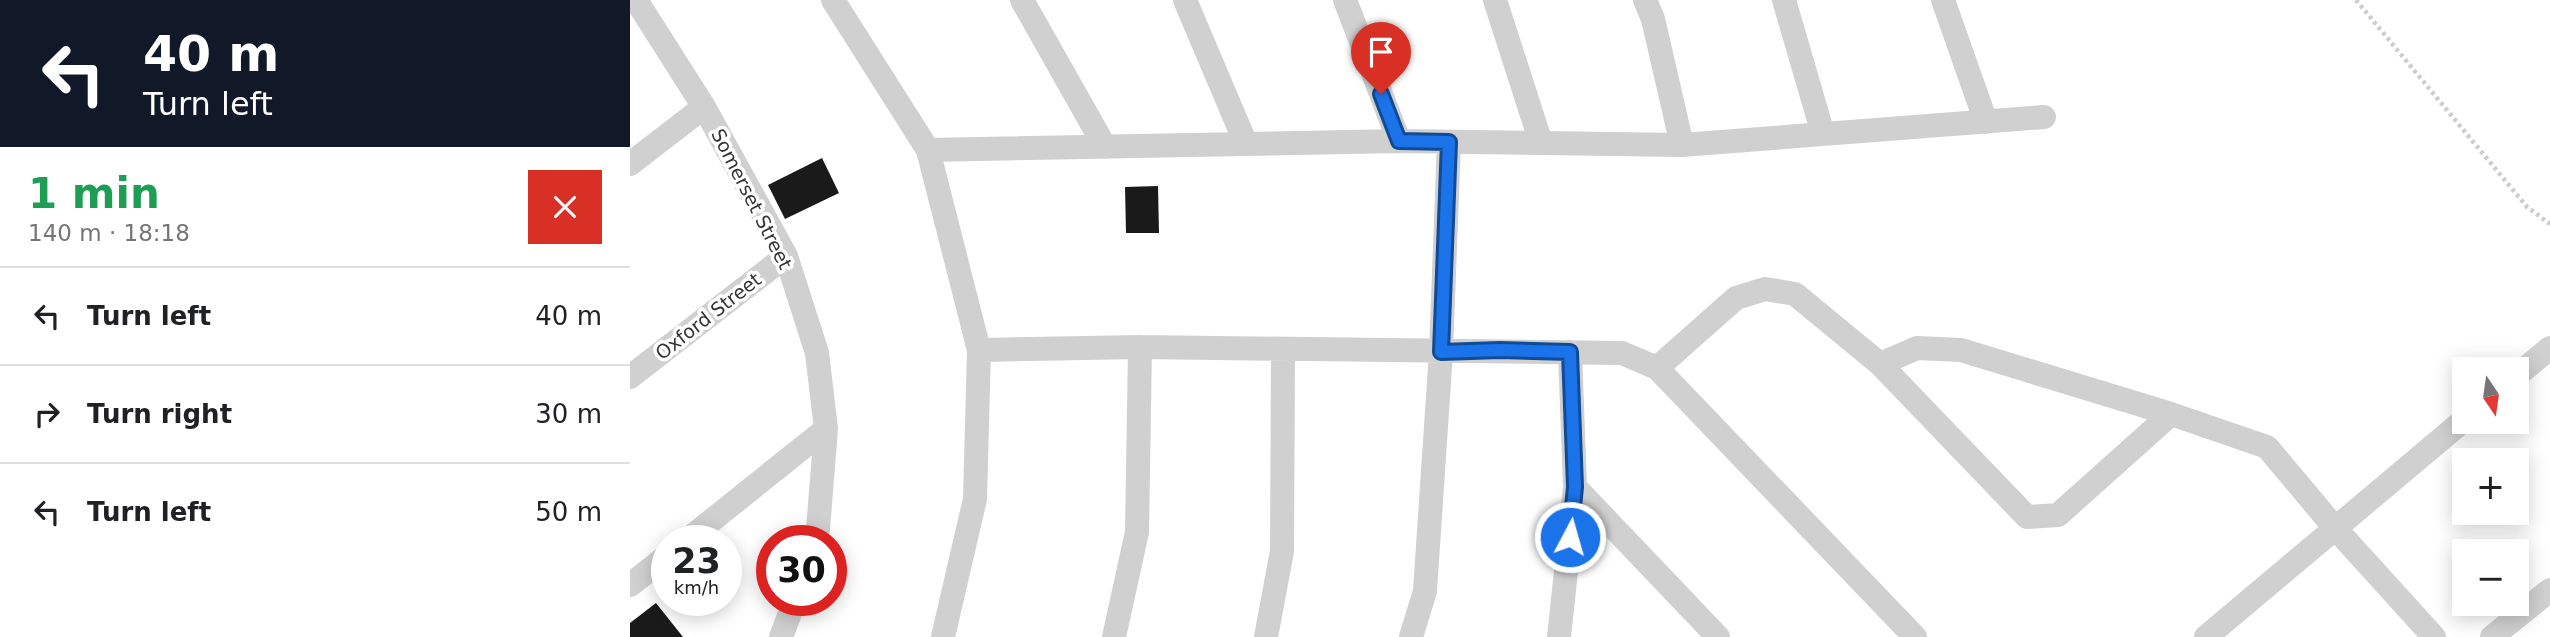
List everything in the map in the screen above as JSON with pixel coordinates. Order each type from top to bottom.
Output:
[{"type":"street","name":"Somerset Street","points":[[636,0],[704,107],[786,256],[817,353],[826,429],[818,525]]},
{"type":"street","points":[[833,0],[928,150],[979,350],[975,499],[943,637]]},
{"type":"street","points":[[1022,0],[1105,147]]},
{"type":"street","points":[[1185,0],[1246,144]]},
{"type":"street","points":[[1345,0],[1399,141]]},
{"type":"street","points":[[1496,0],[1541,144]]},
{"type":"street","points":[[1645,0],[1653,19],[1682,145]]},
{"type":"street","points":[[1784,0],[1823,134]]},
{"type":"street","points":[[1943,0],[1986,122]]},
{"type":"street","points":[[630,164],[704,107]]},
{"type":"street","points":[[928,150],[1399,141],[1682,145],[2044,117]]},
{"type":"street","points":[[1411,637],[1425,591],[1441,352],[1449,142]]},
{"type":"street","name":"Oxford Street","points":[[630,377],[786,256]]},
{"type":"street","points":[[1657,368],[1736,298],[1765,289],[1795,294],[1880,364],[2026,517],[2058,515],[2171,414]]},
{"type":"street","points":[[979,350],[1140,347],[1283,351],[1500,350],[1622,353],[1657,368],[1915,637]]},
{"type":"street","points":[[1114,637],[1137,532],[1140,347]]},
{"type":"street","points":[[1880,364],[1917,348],[1961,350],[2171,414],[2267,447],[2334,528],[2434,637]]},
{"type":"street","points":[[2529,365],[2550,348]]},
{"type":"street","points":[[1266,637],[1282,551],[1283,351]]},
{"type":"street","points":[[1559,637],[1575,487],[1570,352]]},
{"type":"street","points":[[705,525],[826,429]]},
{"type":"street","points":[[2206,637],[2452,430]]},
{"type":"street","points":[[1575,487],[1718,637]]},
{"type":"street","points":[[630,585],[651,569]]},
{"type":"street","points":[[2492,637],[2550,590]]},
{"type":"street","points":[[781,637],[789,616]]},
{"type":"path","points":[[2356,0],[2527,207],[2550,224]]},
{"type":"building","points":[[822,158],[839,193],[785,219],[768,185]]},
{"type":"building","points":[[1158,186],[1159,233],[1126,233],[1125,187]]},
{"type":"building","points":[[651,607],[651,616],[666,616],[683,637],[630,637],[630,623]]},
{"type":"route","points":[[1381,94],[1399,141],[1449,142],[1441,352],[1570,352],[1575,487],[1570,537]]}]
